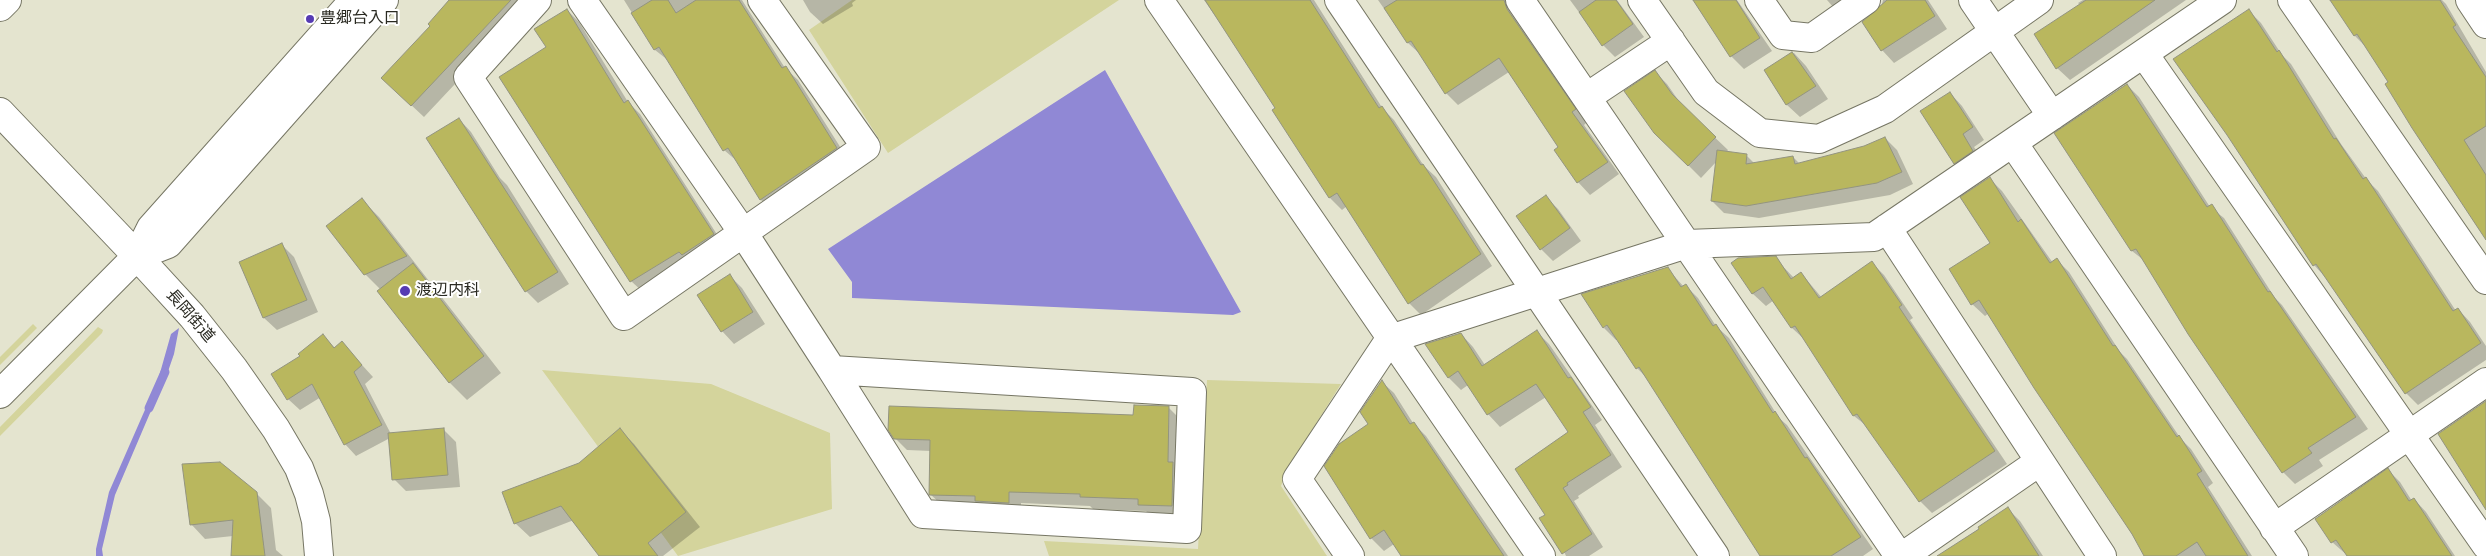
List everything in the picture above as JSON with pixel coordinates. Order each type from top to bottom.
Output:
[{"type":"street","points":[[0,7],[7,0]]},
{"type":"street","points":[[0,394],[137,256],[150,228],[354,0]]},
{"type":"street","points":[[137,256],[168,244],[384,0]]},
{"type":"street","points":[[537,0],[468,77],[624,316],[866,147],[762,0]]},
{"type":"street","points":[[582,0],[744,234],[923,514],[1187,528],[1192,392],[832,370]]},
{"type":"street","points":[[1158,0],[1541,556]]},
{"type":"street","points":[[1339,0],[1716,556]]},
{"type":"street","points":[[1520,0],[1899,556]]},
{"type":"street","points":[[1642,0],[1706,92],[1760,133],[1819,139],[1885,109],[2039,0]]},
{"type":"street","points":[[1760,0],[1783,35],[1812,38],[1866,0]]},
{"type":"street","points":[[1973,0],[2052,116]]},
{"type":"street","points":[[1350,556],[1297,480],[1390,339],[1686,244],[1874,237],[2222,0]]},
{"type":"street","points":[[2292,0],[2486,280]]},
{"type":"street","points":[[2470,0],[2486,24]]},
{"type":"street","points":[[1587,97],[1671,41]]},
{"type":"street","points":[[2144,54],[2408,436],[2486,545]]},
{"type":"street","name":"長岡街道","points":[[0,112],[137,256],[198,323],[234,369],[276,429],[298,468],[309,494],[316,521],[319,556]]},
{"type":"street","points":[[2013,143],[2294,556]]},
{"type":"street","points":[[1887,228],[2102,556]]},
{"type":"street","points":[[2274,528],[2486,382]]},
{"type":"street","points":[[1903,556],[2039,462]]},
{"type":"green space","points":[[852,0],[1119,0],[888,153],[809,30]]},
{"type":"green space","points":[[33,324],[37,328],[0,365],[0,357]]},
{"type":"green space","points":[[98,327],[103,330],[102,333],[0,436],[0,427]]},
{"type":"green space","points":[[542,370],[711,384],[830,433],[832,509],[678,556]]},
{"type":"green space","points":[[1207,380],[1341,384],[1288,468],[1281,486],[1327,556],[1049,556],[1044,541],[1198,549]]},
{"type":"shaded area","points":[[1105,70],[1241,312],[1233,315],[852,298],[852,282],[828,249]]},
{"type":"shaded area","points":[[179,328],[174,354],[164,383],[158,380],[171,334]]},
{"type":"shaded area","points":[[151,396],[156,399],[115,495],[102,549],[103,556],[96,556],[109,492]]},
{"type":"building","points":[[449,0],[511,0],[411,106],[381,78],[430,26],[428,24]]},
{"type":"building","points":[[652,0],[668,0],[676,13],[696,0],[739,0],[782,68],[786,66],[837,148],[760,200],[728,148],[723,151],[659,47],[654,50],[631,13]]},
{"type":"building","points":[[1205,0],[1310,0],[1379,108],[1382,106],[1421,165],[1423,164],[1481,254],[1408,304],[1337,193],[1329,198],[1272,110],[1275,108]]},
{"type":"building","points":[[1397,0],[1504,0],[1507,9],[1576,109],[1572,112],[1608,162],[1577,183],[1554,150],[1558,147],[1499,58],[1445,94],[1411,41],[1407,43],[1384,8]]},
{"type":"building","points":[[1596,0],[1616,0],[1633,24],[1602,46],[1579,12]]},
{"type":"building","points":[[1693,0],[1736,0],[1760,38],[1730,57]]},
{"type":"building","points":[[1887,0],[1925,0],[1935,16],[1881,51],[1862,22]]},
{"type":"building","points":[[2086,0],[2155,0],[2056,69],[2034,34]]},
{"type":"building","points":[[2330,0],[2440,0],[2456,25],[2453,27],[2486,77],[2486,126],[2464,140],[2486,175],[2486,240],[2412,128],[2385,84],[2388,82],[2357,34],[2354,36]]},
{"type":"building","points":[[567,9],[624,103],[628,100],[714,234],[682,255],[679,252],[630,282],[499,77],[546,47],[534,29]]},
{"type":"building","points":[[2249,9],[2277,52],[2279,50],[2334,139],[2336,138],[2363,179],[2366,177],[2453,311],[2458,308],[2481,343],[2405,394],[2316,264],[2313,266],[2227,135],[2173,59]]},
{"type":"building","points":[[1792,52],[1816,86],[1786,105],[1764,70]]},
{"type":"building","points":[[1655,70],[1672,94],[1716,137],[1688,166],[1654,133],[1624,91]]},
{"type":"building","points":[[2127,84],[2207,207],[2212,204],[2268,292],[2270,291],[2356,417],[2308,448],[2312,453],[2282,473],[2188,334],[2136,249],[2131,251],[2054,133]]},
{"type":"building","points":[[1950,92],[1973,127],[1963,134],[1973,151],[1954,164],[1920,111]]},
{"type":"building","points":[[459,118],[558,272],[525,292],[426,138]]},
{"type":"building","points":[[1885,137],[1902,172],[1877,183],[1746,206],[1711,201],[1717,150],[1747,154],[1746,164],[1793,156],[1795,164],[1864,146]]},
{"type":"building","points":[[1990,177],[2018,222],[2021,219],[2050,263],[2057,258],[2113,346],[2115,345],[2177,437],[2179,435],[2202,471],[2197,474],[2248,556],[2206,556],[2197,542],[2176,556],[2144,556],[2132,534],[2034,388],[1979,300],[1971,305],[1949,269],[1990,243],[1960,197]]},
{"type":"building","points":[[1546,195],[1570,228],[1540,250],[1516,216]]},
{"type":"building","points":[[362,198],[407,256],[364,275],[326,226]]},
{"type":"building","points":[[282,243],[307,300],[263,318],[239,262]]},
{"type":"building","points":[[1776,256],[1791,279],[1801,272],[1819,298],[1872,261],[1902,305],[1899,307],[1995,451],[1919,502],[1857,414],[1853,416],[1795,326],[1791,328],[1763,287],[1752,294],[1731,263],[1738,258]]},
{"type":"building","points":[[413,263],[484,356],[449,383],[377,291]]},
{"type":"building","points":[[1668,267],[1681,287],[1686,284],[1713,326],[1716,324],[1773,413],[1775,411],[1805,458],[1807,457],[1861,537],[1831,556],[1760,556],[1639,367],[1636,369],[1607,325],[1603,328],[1581,294]]},
{"type":"building","points":[[730,274],[753,312],[721,332],[697,295]]},
{"type":"building","points":[[1537,330],[1568,378],[1571,377],[1591,407],[1583,412],[1611,455],[1567,483],[1568,485],[1563,488],[1592,534],[1562,554],[1539,518],[1545,515],[1515,469],[1568,432],[1536,384],[1487,415],[1458,371],[1448,378],[1425,344],[1461,333],[1482,366]]},
{"type":"building","points":[[323,334],[334,348],[342,341],[362,365],[354,372],[382,425],[344,445],[312,384],[287,400],[271,374],[300,356],[298,354]]},
{"type":"building","points":[[1382,380],[1410,424],[1414,422],[1504,556],[1401,556],[1384,530],[1370,539],[1324,466],[1339,444],[1368,424],[1360,412]]},
{"type":"building","points":[[2486,401],[2486,510],[2438,434]]},
{"type":"building","points":[[1134,405],[1169,406],[1168,462],[1173,462],[1172,506],[1138,505],[1138,499],[1080,497],[1080,494],[1009,492],[1009,503],[975,501],[975,496],[929,495],[930,440],[894,439],[888,430],[889,406],[1133,415]]},
{"type":"building","points":[[444,428],[448,475],[392,480],[388,433]]},
{"type":"building","points":[[620,428],[686,512],[648,543],[658,556],[599,556],[561,506],[514,524],[502,492],[579,463]]},
{"type":"building","points":[[220,462],[257,492],[265,556],[231,556],[233,520],[190,525],[182,464]]},
{"type":"building","points":[[2388,468],[2409,501],[2414,498],[2452,556],[2347,556],[2336,540],[2331,543],[2315,519]]},
{"type":"building","points":[[2008,507],[2039,556],[1937,556],[1979,529],[1978,527]]},
{"type":"waterway","points":[[149,408],[165,372]]},
{"type":"place","name":"豊郷台入口","points":[[310,19]]},
{"type":"place","name":"渡辺内科","points":[[405,291]]}]
